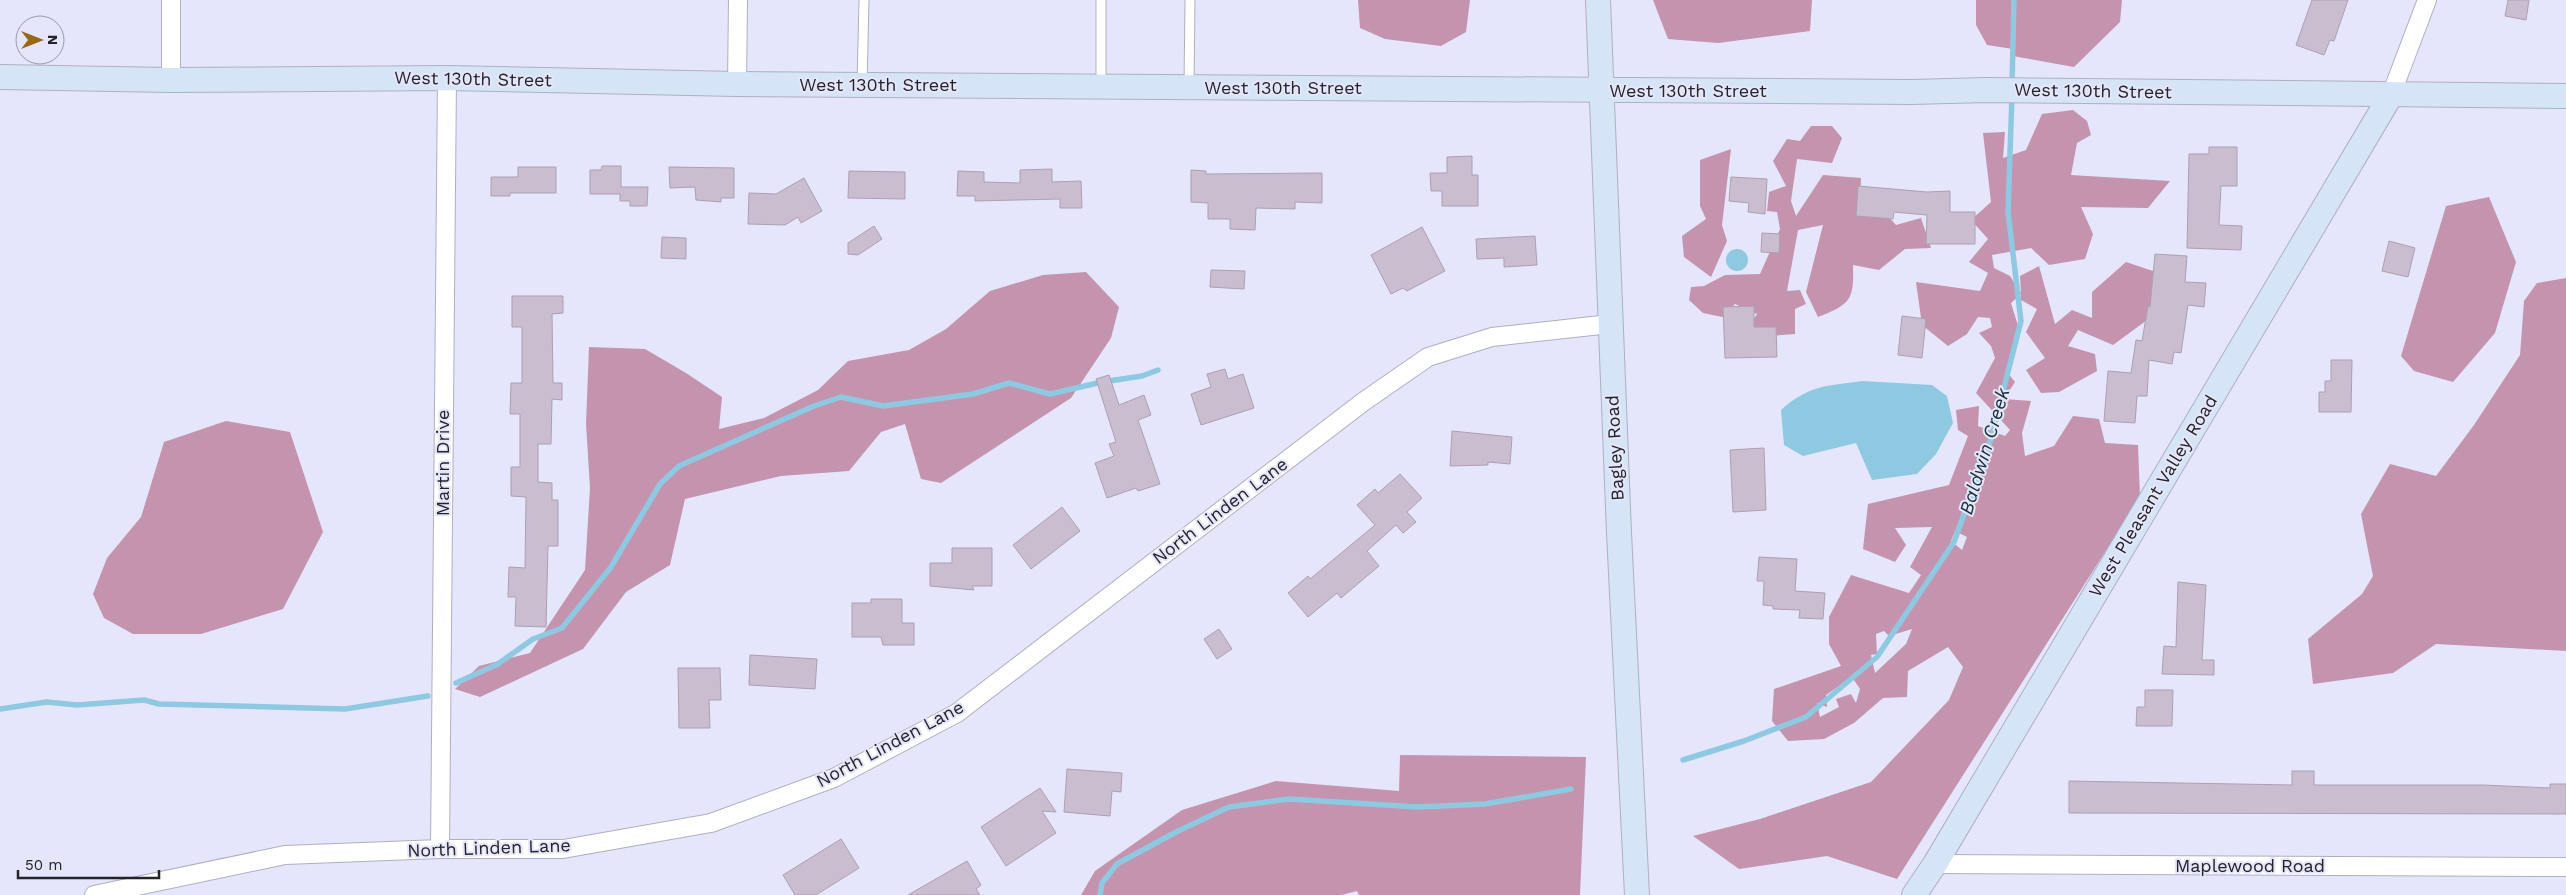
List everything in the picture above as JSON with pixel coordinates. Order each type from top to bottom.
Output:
[{"type":"main road","name":"Bagley Road","points":[[1598,0],[1610,324],[1637,895]]},
{"type":"main road","name":"West 130th Street","points":[[0,77],[171,80],[447,78],[737,84],[1189,88],[1911,92],[2040,90],[2566,96]]},
{"type":"main road","name":"West Pleasant Valley Road","points":[[1914,895],[1935,864],[2391,95]]},
{"type":"street","points":[[171,0],[171,80]]},
{"type":"street","points":[[737,84],[738,0]]},
{"type":"street","points":[[2391,95],[2427,0]]},
{"type":"street","name":"Martin Drive","points":[[440,849],[447,78]]},
{"type":"street","name":"North Linden Lane","points":[[94,895],[285,855],[440,849],[563,849],[711,823],[834,778],[957,713],[1363,402],[1428,356],[1492,337],[1610,324]]},
{"type":"street","name":"Maplewood Road","points":[[1935,864],[2566,867]]},
{"type":"lane","points":[[862,85],[864,0]]},
{"type":"lane","points":[[1101,0],[1101,87]]},
{"type":"lane","points":[[1189,88],[1190,0]]},
{"type":"shaded area","points":[[1358,0],[1470,0],[1466,32],[1441,46],[1385,39],[1360,28]]},
{"type":"shaded area","points":[[1653,0],[1812,0],[1810,31],[1718,43],[1668,39]]},
{"type":"shaded area","points":[[1976,0],[2122,0],[2120,22],[2074,67],[2013,56],[2013,49],[1987,45],[1976,25]]},
{"type":"shaded area","points":[[2073,110],[2087,121],[2091,135],[2077,143],[2071,175],[2170,181],[2148,208],[2081,207],[2093,234],[2085,259],[2049,265],[2031,248],[1992,255],[1994,268],[2010,276],[2021,293],[2020,276],[2039,266],[2055,324],[2072,310],[2092,318],[2092,292],[2126,262],[2168,276],[2158,312],[2113,345],[2078,330],[2068,346],[2095,354],[2097,371],[2059,392],[2041,393],[2026,370],[2045,358],[2026,332],[2037,309],[2021,300],[2021,294],[2011,303],[2019,329],[2007,372],[2015,382],[2004,399],[2031,401],[2022,433],[2025,456],[2054,446],[2073,416],[2099,419],[2105,443],[2138,445],[2140,497],[1897,879],[1827,856],[1739,869],[1693,836],[1760,819],[1871,782],[1949,700],[1963,667],[1948,647],[1908,671],[1907,697],[1883,698],[1854,723],[1824,739],[1788,741],[1772,721],[1774,689],[1841,666],[1829,644],[1829,617],[1851,575],[1909,593],[1921,575],[1910,567],[1932,527],[1895,528],[1906,545],[1895,562],[1863,549],[1868,504],[1949,485],[1968,436],[1958,430],[1956,410],[1979,406],[1978,426],[2005,436],[2010,430],[1976,393],[1995,358],[1991,346],[1979,333],[1992,327],[1990,318],[1978,317],[1967,334],[1948,346],[1922,325],[1916,282],[1980,291],[1988,273],[1969,262],[1988,239],[1971,220],[1991,202],[1983,133],[2005,132],[2003,158],[2026,150],[2042,114]],"holes":[[[1955,531],[1967,537],[1962,550],[1951,541]],[[1912,629],[1906,644],[1875,673],[1871,655],[1877,654],[1876,634],[1884,631],[1889,636]],[[1852,677],[1860,689],[1856,703],[1851,694],[1836,699],[1839,707],[1820,717],[1817,703],[1827,707],[1826,695]]]},
{"type":"shaded area","points":[[1811,126],[1832,126],[1842,138],[1832,163],[1797,159],[1791,201],[1796,216],[1823,175],[1861,178],[1860,201],[1884,212],[1896,225],[1921,218],[1931,248],[1905,249],[1879,270],[1853,265],[1853,286],[1848,299],[1838,308],[1818,317],[1806,292],[1823,225],[1798,230],[1787,291],[1800,290],[1806,304],[1795,309],[1795,334],[1755,337],[1750,325],[1757,314],[1735,304],[1722,317],[1703,313],[1689,300],[1691,287],[1704,286],[1725,275],[1760,274],[1780,229],[1777,212],[1767,211],[1769,192],[1786,186],[1773,161],[1787,139],[1800,141]]},
{"type":"shaded area","points":[[1731,149],[1722,225],[1727,241],[1711,277],[1684,257],[1682,236],[1706,219],[1700,206],[1700,160]]},
{"type":"shaded area","points":[[2489,197],[2516,262],[2495,333],[2453,382],[2414,371],[2401,356],[2446,206]]},
{"type":"shaded area","points":[[1086,272],[1119,307],[1111,338],[1071,398],[941,483],[921,479],[905,424],[881,432],[849,471],[781,476],[685,499],[670,565],[626,592],[583,649],[480,697],[455,689],[479,666],[530,653],[585,570],[590,488],[586,424],[589,347],[645,349],[686,373],[722,397],[719,429],[764,418],[818,390],[848,361],[909,350],[946,329],[990,291],[1043,275]]},
{"type":"shaded area","points":[[2566,278],[2566,651],[2436,644],[2393,673],[2313,684],[2308,639],[2362,594],[2373,576],[2361,514],[2390,464],[2436,476],[2474,425],[2520,355],[2524,301],[2537,283]]},
{"type":"shaded area","points":[[226,421],[290,432],[323,532],[283,609],[201,634],[133,634],[104,618],[93,594],[107,558],[141,517],[164,442]]},
{"type":"shaded area","points":[[1400,755],[1586,757],[1580,895],[1359,895],[1357,891],[1341,895],[1081,895],[1095,871],[1182,810],[1276,781],[1399,791]]},
{"type":"water","points":[[1737,249],[1747,256],[1748,260],[1741,270],[1737,271],[1727,264],[1726,260],[1733,250]]},
{"type":"water","points":[[1862,381],[1932,385],[1947,396],[1953,423],[1936,454],[1917,474],[1872,480],[1856,443],[1803,456],[1784,445],[1781,410],[1809,391]]},
{"type":"building","points":[[2312,0],[2348,0],[2334,41],[2330,40],[2324,55],[2296,45]]},
{"type":"building","points":[[2508,0],[2529,0],[2526,20],[2505,16]]},
{"type":"building","points":[[2209,147],[2237,147],[2237,186],[2221,186],[2219,225],[2242,226],[2241,250],[2187,248],[2189,154],[2209,154]]},
{"type":"building","points":[[1472,156],[1472,175],[1478,175],[1478,206],[1442,206],[1442,191],[1431,191],[1430,173],[1447,173],[1447,157]]},
{"type":"building","points":[[602,166],[621,166],[621,187],[648,187],[647,206],[630,206],[630,201],[620,201],[620,194],[590,194],[590,170],[601,170]]},
{"type":"building","points":[[518,167],[556,167],[556,193],[510,193],[510,196],[491,196],[491,177],[518,177]]},
{"type":"building","points":[[669,167],[734,168],[734,198],[721,198],[721,202],[696,200],[695,187],[670,188]]},
{"type":"building","points":[[1052,169],[1052,182],[1081,181],[1082,208],[1060,208],[1060,199],[975,201],[975,196],[957,196],[958,171],[984,172],[984,182],[1020,183],[1020,170]]},
{"type":"building","points":[[1191,170],[1206,171],[1206,174],[1322,173],[1322,203],[1295,202],[1295,209],[1256,208],[1255,230],[1230,229],[1230,219],[1208,219],[1208,203],[1191,202]]},
{"type":"building","points":[[849,171],[905,172],[905,199],[848,198]]},
{"type":"building","points":[[1731,177],[1767,179],[1765,214],[1748,212],[1749,203],[1729,201]]},
{"type":"building","points":[[804,178],[822,211],[801,223],[798,217],[785,225],[748,224],[749,193],[776,194]]},
{"type":"building","points":[[1858,186],[1927,192],[1950,191],[1950,212],[1975,212],[1975,244],[1926,244],[1927,215],[1894,212],[1893,219],[1856,216]]},
{"type":"building","points":[[874,226],[882,239],[858,255],[848,254],[848,243]]},
{"type":"building","points":[[1422,227],[1445,271],[1407,291],[1403,288],[1391,294],[1371,255]]},
{"type":"building","points":[[1762,233],[1780,234],[1779,253],[1761,252]]},
{"type":"building","points":[[1535,236],[1537,265],[1504,267],[1504,258],[1477,259],[1476,239]]},
{"type":"building","points":[[662,237],[686,238],[686,259],[661,258]]},
{"type":"building","points":[[2389,241],[2415,248],[2408,277],[2382,271]]},
{"type":"building","points":[[2155,254],[2187,256],[2185,282],[2206,283],[2204,307],[2188,305],[2181,353],[2174,352],[2172,364],[2149,360],[2147,396],[2137,396],[2135,423],[2104,421],[2108,371],[2131,373],[2136,340],[2142,341],[2148,306],[2150,307]]},
{"type":"building","points":[[1211,270],[1245,271],[1244,289],[1210,287]]},
{"type":"building","points":[[512,296],[563,296],[563,313],[552,314],[553,383],[562,383],[562,400],[552,399],[551,444],[538,444],[538,482],[552,483],[552,500],[558,500],[558,546],[548,546],[546,627],[515,626],[516,597],[508,597],[509,567],[525,568],[526,497],[511,496],[511,467],[520,467],[520,414],[510,414],[511,383],[522,383],[522,327],[512,327]]},
{"type":"building","points":[[1754,306],[1754,327],[1776,327],[1777,357],[1725,358],[1723,307]]},
{"type":"building","points":[[1902,316],[1926,319],[1922,358],[1898,355]]},
{"type":"building","points":[[2331,360],[2352,360],[2351,412],[2319,412],[2319,392],[2325,392],[2325,381],[2331,381]]},
{"type":"building","points":[[1225,369],[1228,379],[1243,374],[1254,408],[1201,425],[1191,394],[1211,387],[1207,374]]},
{"type":"building","points":[[1109,375],[1119,405],[1144,395],[1151,415],[1138,420],[1160,484],[1138,491],[1136,488],[1107,498],[1095,463],[1114,456],[1109,444],[1116,442],[1096,379]]},
{"type":"building","points":[[1452,431],[1512,437],[1510,464],[1488,462],[1488,465],[1450,466]]},
{"type":"building","points":[[1764,448],[1766,510],[1733,512],[1730,450]]},
{"type":"building","points":[[1400,474],[1422,498],[1407,512],[1416,522],[1403,533],[1396,525],[1367,551],[1379,566],[1341,598],[1337,593],[1308,617],[1288,593],[1308,576],[1310,579],[1375,525],[1357,505],[1375,489],[1378,493]]},
{"type":"building","points":[[1062,507],[1080,531],[1031,569],[1013,545]]},
{"type":"building","points":[[952,548],[992,548],[992,586],[972,586],[974,590],[930,586],[930,563],[952,563]]},
{"type":"building","points":[[1759,557],[1797,559],[1795,591],[1825,593],[1823,619],[1799,618],[1800,610],[1773,609],[1773,606],[1763,605],[1764,581],[1757,581]]},
{"type":"building","points":[[2178,582],[2206,585],[2202,660],[2214,660],[2214,675],[2162,674],[2164,646],[2176,647]]},
{"type":"building","points":[[871,599],[902,599],[902,623],[914,623],[914,645],[883,645],[881,637],[852,637],[852,603],[871,603]]},
{"type":"building","points":[[1219,629],[1232,649],[1217,659],[1204,639]]},
{"type":"building","points":[[750,655],[817,659],[815,689],[749,685]]},
{"type":"building","points":[[678,668],[720,668],[721,700],[709,700],[710,728],[679,728]]},
{"type":"building","points":[[2145,690],[2173,690],[2172,726],[2136,726],[2137,707],[2145,707]]},
{"type":"building","points":[[1067,769],[1122,773],[1121,792],[1112,791],[1110,816],[1064,812]]},
{"type":"building","points":[[2292,771],[2314,771],[2314,785],[2483,785],[2550,788],[2550,784],[2566,784],[2566,814],[2069,813],[2069,781],[2292,785]]},
{"type":"building","points":[[1040,788],[1056,812],[1042,811],[1056,833],[1006,866],[981,827]]},
{"type":"building","points":[[841,839],[859,868],[816,895],[795,895],[783,875]]},
{"type":"building","points":[[967,861],[981,885],[976,889],[980,895],[908,895]]},
{"type":"waterway","name":"Baldwin Creek","points":[[2012,86],[2014,0]]},
{"type":"waterway","name":"Baldwin Creek","points":[[1683,760],[1744,741],[1806,717],[1877,657],[1954,542],[1990,442],[2021,321],[2008,212],[2012,95]]},
{"type":"waterway","points":[[456,683],[498,664],[533,639],[562,628],[611,567],[660,484],[679,466],[814,406],[841,397],[883,406],[973,394],[1009,383],[1050,394],[1102,382],[1142,376],[1158,370]]},
{"type":"waterway","points":[[0,709],[47,702],[77,705],[144,700],[159,704],[345,709],[428,696]]},
{"type":"waterway","points":[[1100,895],[1102,883],[1117,864],[1178,831],[1229,807],[1289,799],[1418,807],[1485,804],[1571,789]]}]
